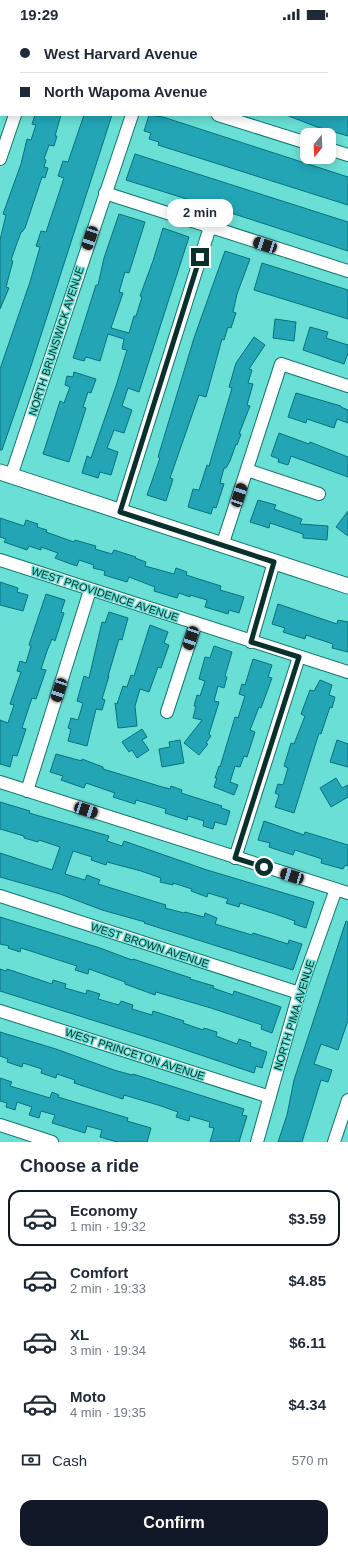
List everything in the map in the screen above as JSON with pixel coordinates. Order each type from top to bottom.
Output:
[{"type":"main road","points":[[6,474],[222,546],[348,586]]},
{"type":"street","points":[[0,159],[15,116]]},
{"type":"street","name":"NORTH BRUNSWICK AVENUE","points":[[6,474],[132,116]]},
{"type":"street","points":[[221,116],[300,141]]},
{"type":"street","points":[[336,151],[348,155]]},
{"type":"street","points":[[105,193],[348,271]]},
{"type":"street","points":[[120,512],[210,227]]},
{"type":"street","points":[[222,546],[282,364],[348,386]]},
{"type":"street","points":[[247,470],[319,494]]},
{"type":"street","name":"WEST PROVIDENCE AVENUE","points":[[0,560],[348,672]]},
{"type":"street","points":[[251,642],[274,562]]},
{"type":"street","points":[[27,791],[90,590]]},
{"type":"street","points":[[167,712],[196,623]]},
{"type":"street","points":[[235,858],[299,657]]},
{"type":"street","points":[[0,782],[348,893]]},
{"type":"street","name":"NORTH PIMA AVENUE","points":[[257,1142],[299,993],[336,889]]},
{"type":"street","name":"WEST BROWN AVENUE","points":[[0,896],[299,993]]},
{"type":"street","name":"WEST PRINCETON AVENUE","points":[[0,1011],[270,1098]]},
{"type":"street","points":[[334,1142],[348,1100]]},
{"type":"street","points":[[0,1125],[52,1142]]},
{"type":"building","points":[[35,116],[61,116],[55,136],[57,136],[54,146],[49,145],[44,159],[46,160],[44,167],[48,168],[45,178],[42,177],[25,228],[21,232],[11,260],[13,261],[6,287],[9,288],[0,309],[0,240],[6,215],[3,214],[21,164],[27,139],[31,140],[36,125],[32,124]]},
{"type":"building","points":[[84,116],[112,116],[30,369],[2,450],[0,450],[0,369],[30,282],[40,247],[36,246],[41,231],[46,232],[64,178],[58,176],[63,161],[68,162]]},
{"type":"building","points":[[149,116],[163,117],[300,161],[300,164],[308,164],[348,177],[348,205],[158,145],[159,142],[149,139],[151,133],[144,131]]},
{"type":"building","points":[[289,116],[348,116],[348,136],[336,133],[336,128],[320,128]]},
{"type":"building","points":[[135,154],[348,222],[348,251],[228,212],[224,223],[222,210],[126,180]]},
{"type":"building","points":[[119,214],[145,222],[129,273],[125,272],[119,292],[123,293],[111,328],[129,333],[134,316],[136,316],[142,297],[140,296],[163,228],[189,237],[139,392],[128,388],[122,406],[132,410],[124,433],[114,430],[107,448],[118,452],[111,475],[100,472],[98,478],[82,473],[87,456],[91,458],[127,350],[122,349],[124,339],[108,334],[100,361],[86,357],[84,361],[73,358],[96,285],[98,285],[104,258]]},
{"type":"building","points":[[225,251],[250,259],[237,294],[233,312],[236,313],[231,328],[228,327],[224,340],[222,339],[206,397],[199,395],[170,478],[173,479],[166,501],[147,495],[160,458],[158,457],[194,338]]},
{"type":"building","points":[[262,263],[348,290],[348,319],[254,290]]},
{"type":"building","points":[[275,319],[296,322],[294,341],[273,338]]},
{"type":"building","points":[[310,327],[328,332],[326,338],[348,345],[348,353],[344,364],[303,350]]},
{"type":"building","points":[[254,337],[265,345],[249,369],[252,370],[248,383],[253,384],[247,405],[250,406],[239,434],[241,434],[237,445],[236,444],[230,461],[226,468],[224,468],[220,483],[224,484],[216,508],[213,507],[211,514],[188,507],[193,489],[199,490],[207,465],[209,466],[232,388],[229,387],[236,363]]},
{"type":"building","points":[[74,372],[96,379],[91,393],[88,392],[83,407],[86,408],[69,462],[43,454],[60,401],[64,403],[70,387],[65,385],[67,376],[73,377]]},
{"type":"building","points":[[296,393],[341,406],[348,410],[348,423],[337,419],[334,428],[307,419],[306,423],[288,417]]},
{"type":"building","points":[[279,433],[309,444],[310,442],[348,457],[348,477],[291,456],[288,465],[278,462],[279,459],[271,456]]},
{"type":"building","points":[[258,500],[276,505],[274,509],[302,519],[300,524],[328,526],[327,540],[303,538],[303,534],[270,523],[269,528],[250,522]]},
{"type":"building","points":[[348,511],[348,536],[336,527]]},
{"type":"building","points":[[0,518],[24,526],[26,520],[38,524],[37,527],[47,530],[46,532],[74,542],[75,540],[96,546],[95,549],[112,554],[114,550],[136,557],[135,558],[146,562],[145,566],[174,574],[176,568],[187,572],[186,575],[221,586],[220,590],[244,597],[239,613],[229,610],[228,614],[205,607],[207,600],[190,595],[190,597],[179,593],[177,598],[154,591],[155,587],[129,577],[127,582],[104,575],[105,571],[93,568],[94,565],[79,560],[77,566],[68,563],[55,558],[58,553],[41,547],[41,550],[29,546],[27,550],[4,542],[6,539],[0,537]]},
{"type":"building","points":[[0,582],[18,588],[17,592],[28,595],[23,611],[0,605]]},
{"type":"building","points":[[46,594],[65,600],[61,612],[64,613],[55,641],[52,639],[47,651],[41,669],[46,670],[36,699],[32,698],[22,728],[26,729],[17,756],[13,755],[10,767],[0,764],[0,720],[8,723],[14,705],[10,704],[21,672],[17,671],[20,661],[26,663],[31,646],[29,645]]},
{"type":"building","points":[[278,604],[337,624],[338,620],[348,622],[348,652],[332,648],[333,644],[306,635],[305,639],[283,632],[285,628],[272,624]]},
{"type":"building","points":[[109,612],[128,618],[122,640],[119,639],[108,676],[102,699],[105,700],[102,710],[96,709],[87,746],[68,741],[71,729],[68,728],[71,718],[78,720],[83,703],[77,701],[84,676],[89,678],[102,622],[105,623]]},
{"type":"building","points":[[150,625],[168,632],[164,643],[169,645],[161,668],[158,667],[149,692],[140,689],[135,706],[137,726],[118,728],[115,703],[117,704],[123,686],[127,687],[131,675],[134,676]]},
{"type":"building","points":[[214,646],[232,652],[225,676],[227,677],[224,688],[218,686],[214,701],[219,702],[209,734],[211,736],[206,743],[208,744],[199,755],[184,743],[202,720],[193,718],[196,706],[194,706],[197,695],[200,696],[205,681],[199,679],[205,657],[210,658]]},
{"type":"building","points":[[253,659],[272,665],[268,677],[272,678],[261,708],[259,707],[250,730],[255,732],[247,757],[244,756],[240,767],[235,766],[230,782],[238,785],[234,795],[214,787],[217,778],[215,778],[219,766],[220,767],[235,717],[238,718],[245,696],[239,694],[242,684],[245,685]]},
{"type":"building","points":[[320,680],[332,685],[329,695],[335,697],[321,734],[319,733],[294,813],[275,807],[279,795],[275,793],[278,784],[283,785],[288,768],[284,766],[291,743],[294,744],[305,716],[301,714],[310,690],[314,691]]},
{"type":"building","points":[[142,729],[147,737],[142,740],[149,750],[137,758],[132,750],[129,752],[122,742]]},
{"type":"building","points":[[180,740],[184,763],[162,767],[159,749],[170,747],[169,742]]},
{"type":"building","points":[[337,740],[348,744],[348,767],[330,762]]},
{"type":"building","points":[[56,754],[82,761],[82,759],[103,767],[103,769],[159,786],[170,789],[171,786],[182,790],[181,793],[222,806],[221,808],[230,811],[226,825],[215,822],[213,829],[203,826],[204,821],[188,816],[187,820],[165,813],[166,809],[136,800],[135,804],[113,797],[115,793],[86,783],[84,788],[61,780],[63,776],[50,772]]},
{"type":"building","points":[[336,778],[342,788],[348,785],[348,797],[331,807],[320,788]]},
{"type":"building","points":[[0,802],[30,811],[29,813],[109,836],[107,841],[122,846],[124,841],[207,870],[314,902],[306,928],[294,924],[295,921],[275,914],[240,903],[239,907],[226,903],[228,899],[208,893],[207,897],[191,891],[192,889],[173,883],[173,885],[160,882],[161,878],[141,871],[107,862],[106,865],[91,860],[92,857],[73,851],[65,874],[85,880],[87,875],[100,880],[98,884],[166,905],[165,908],[204,917],[205,913],[217,918],[215,924],[252,935],[253,933],[288,944],[289,940],[302,944],[293,970],[144,923],[145,922],[102,910],[60,894],[0,877],[0,853],[52,870],[60,847],[39,840],[38,842],[24,838],[24,836],[0,829]]},
{"type":"building","points":[[264,821],[304,835],[305,832],[348,845],[348,866],[345,865],[343,869],[321,863],[322,859],[295,850],[293,855],[269,847],[270,843],[258,840]]},
{"type":"building","points":[[0,917],[191,978],[190,979],[214,986],[213,988],[233,995],[234,991],[281,1007],[272,1033],[261,1029],[262,1025],[211,1008],[156,992],[155,995],[89,969],[88,974],[75,970],[77,966],[21,948],[20,952],[8,948],[9,946],[0,944]]},
{"type":"building","points":[[346,921],[348,922],[348,1020],[338,1050],[321,1044],[314,1064],[332,1070],[328,1082],[321,1080],[302,1142],[278,1142],[287,1115],[294,1080]]},
{"type":"building","points":[[0,969],[6,971],[7,969],[52,984],[53,980],[66,984],[65,988],[86,994],[87,990],[100,994],[98,999],[119,1005],[121,1001],[133,1005],[132,1009],[152,1015],[153,1011],[184,1021],[183,1023],[203,1030],[204,1028],[217,1032],[216,1036],[237,1044],[239,1039],[251,1043],[250,1046],[267,1052],[262,1068],[256,1066],[254,1073],[162,1042],[0,991]]},
{"type":"building","points":[[0,1032],[56,1049],[114,1070],[133,1074],[244,1109],[242,1115],[247,1116],[239,1142],[210,1142],[214,1128],[209,1127],[210,1122],[190,1116],[189,1121],[176,1117],[178,1112],[158,1105],[124,1095],[123,1099],[74,1083],[75,1080],[57,1074],[56,1078],[41,1073],[42,1069],[23,1063],[22,1067],[7,1062],[8,1059],[0,1056]]},
{"type":"building","points":[[0,1078],[12,1082],[10,1086],[50,1098],[52,1092],[59,1095],[58,1097],[128,1118],[127,1121],[151,1128],[147,1142],[117,1142],[100,1137],[102,1130],[87,1126],[85,1133],[52,1123],[55,1115],[41,1111],[39,1118],[29,1115],[32,1107],[17,1102],[15,1110],[6,1107],[7,1103],[0,1101]]},
{"type":"route","points":[[200,257],[120,512],[274,562],[251,642],[299,657],[235,858],[264,867]]}]
